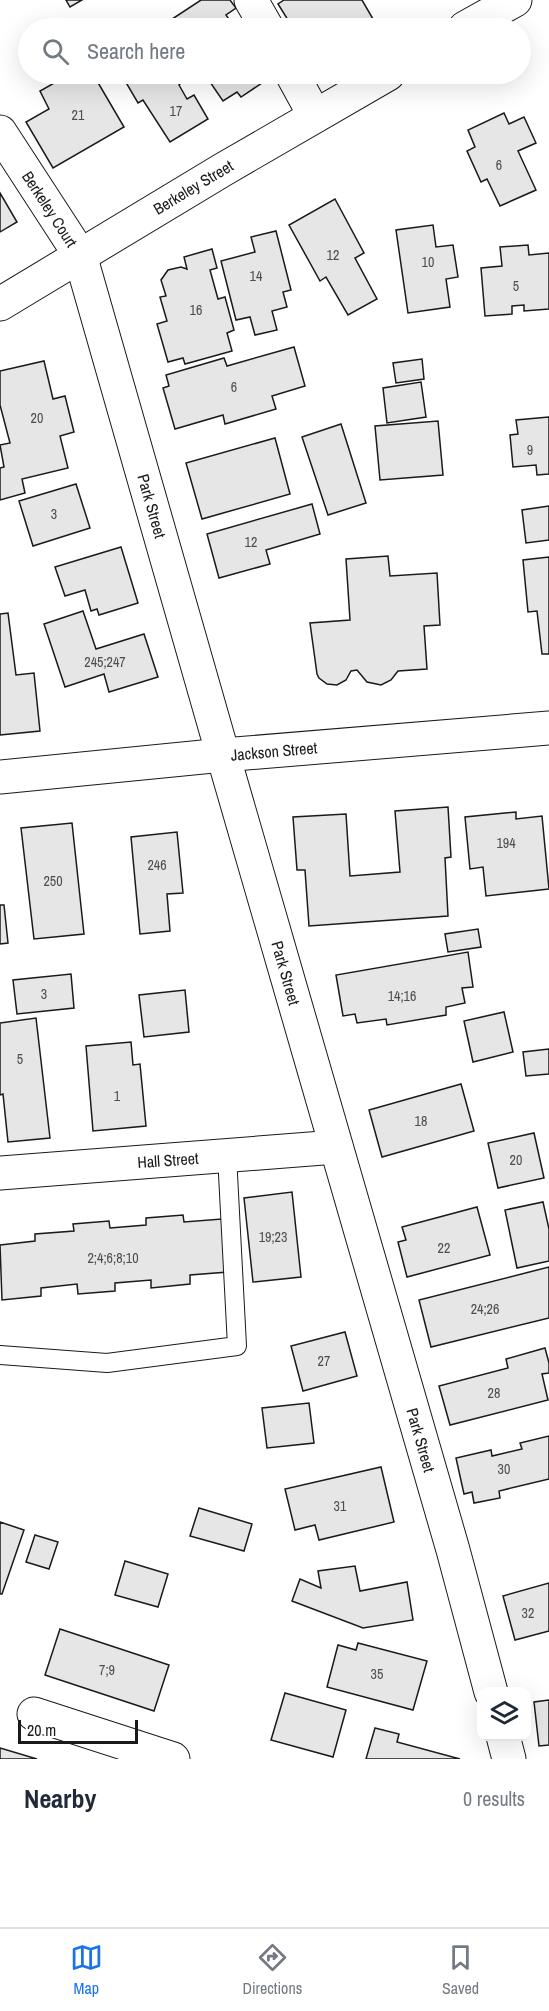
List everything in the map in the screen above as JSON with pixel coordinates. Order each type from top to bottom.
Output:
[{"type":"street","points":[[251,0],[261,18]]},
{"type":"street","points":[[483,18],[515,0]]},
{"type":"street","points":[[297,84],[315,116]]},
{"type":"street","name":"Berkeley Street","points":[[0,304],[371,84]]},
{"type":"street","name":"Berkeley Court","points":[[0,132],[80,255]]},
{"type":"street","name":"Park Street","points":[[80,255],[453,1550],[490,1687]]},
{"type":"street","name":"Jackson Street","points":[[0,777],[223,755],[549,728]]},
{"type":"street","name":"Hall Street","points":[[0,1173],[336,1147]]},
{"type":"street","points":[[34,1714],[173,1759]]},
{"type":"street","points":[[504,1741],[509,1759]]},
{"type":"lane","points":[[0,1355],[107,1363],[237,1346],[227,1155]]},
{"type":"building","points":[[66,0],[82,0],[70,7]]},
{"type":"building","points":[[201,0],[230,0],[236,8],[226,15],[228,18],[174,18]]},
{"type":"building","points":[[284,0],[362,0],[372,18],[287,18],[278,4]]},
{"type":"building","points":[[52,84],[99,84],[124,127],[53,168],[26,122],[49,109],[40,91]]},
{"type":"building","points":[[127,84],[180,84],[187,99],[194,95],[208,119],[170,142],[143,100],[138,103]]},
{"type":"building","points":[[211,84],[260,84],[241,97],[237,92],[223,101]]},
{"type":"building","points":[[504,113],[509,124],[524,117],[536,143],[518,151],[536,190],[500,206],[487,179],[481,182],[467,151],[475,147],[468,130]]},
{"type":"building","points":[[0,193],[17,222],[0,232]]},
{"type":"building","points":[[335,199],[364,253],[355,258],[377,299],[348,315],[326,277],[320,281],[289,225]]},
{"type":"building","points":[[433,225],[436,247],[453,245],[458,277],[446,279],[450,307],[408,313],[396,230]]},
{"type":"building","points":[[276,231],[291,290],[283,292],[287,307],[272,311],[277,330],[255,335],[250,317],[236,320],[221,261],[255,252],[251,237]]},
{"type":"building","points":[[528,245],[529,255],[549,253],[549,309],[524,311],[524,305],[512,306],[512,314],[485,316],[481,268],[502,266],[500,247]]},
{"type":"building","points":[[212,249],[217,268],[210,270],[218,299],[225,297],[234,330],[227,333],[232,351],[185,364],[183,358],[168,362],[157,324],[167,321],[160,297],[166,296],[161,280],[168,270],[181,267],[187,269],[184,257]]},
{"type":"building","points":[[294,347],[305,386],[272,396],[276,409],[225,424],[223,415],[175,429],[163,388],[169,386],[166,375],[224,358],[227,366]]},
{"type":"building","points":[[422,359],[424,379],[396,383],[393,363]]},
{"type":"building","points":[[44,361],[53,399],[65,396],[74,432],[60,436],[68,468],[22,479],[25,493],[0,500],[0,468],[4,467],[0,445],[10,443],[0,405],[0,371]]},
{"type":"building","points":[[421,382],[426,417],[387,423],[383,388]]},
{"type":"building","points":[[549,417],[549,474],[537,475],[536,465],[513,467],[510,435],[518,434],[516,420]]},
{"type":"building","points":[[438,421],[443,475],[380,480],[375,426]]},
{"type":"building","points":[[341,424],[366,503],[328,515],[302,437]]},
{"type":"building","points":[[275,438],[290,494],[202,519],[186,463]]},
{"type":"building","points":[[76,484],[90,528],[33,546],[19,501]]},
{"type":"building","points":[[312,504],[320,534],[266,550],[270,564],[219,578],[207,534]]},
{"type":"building","points":[[549,506],[549,540],[526,543],[522,510]]},
{"type":"building","points":[[121,547],[138,603],[99,615],[97,609],[91,611],[85,590],[65,596],[55,567]]},
{"type":"building","points":[[388,556],[390,576],[437,573],[440,625],[424,626],[427,669],[398,671],[391,680],[381,685],[367,682],[357,670],[351,671],[346,680],[337,685],[327,684],[317,674],[310,623],[350,620],[346,559]]},
{"type":"building","points":[[549,557],[549,654],[542,654],[537,611],[528,612],[523,560]]},
{"type":"building","points":[[83,611],[96,649],[144,634],[158,677],[109,692],[104,674],[65,687],[44,624]]},
{"type":"building","points":[[8,613],[16,675],[34,673],[40,731],[0,735],[0,614]]},
{"type":"building","points":[[448,807],[451,857],[445,858],[448,916],[309,926],[305,870],[297,870],[293,817],[346,814],[350,876],[400,872],[395,811]]},
{"type":"building","points":[[516,812],[516,819],[542,816],[549,889],[486,896],[483,867],[470,869],[465,817]]},
{"type":"building","points":[[72,823],[84,934],[34,939],[21,828]]},
{"type":"building","points":[[177,832],[183,893],[167,894],[170,931],[140,934],[131,837]]},
{"type":"building","points":[[0,905],[4,905],[8,943],[0,944]]},
{"type":"building","points":[[478,929],[481,947],[448,952],[445,934]]},
{"type":"building","points":[[468,952],[473,987],[462,988],[465,1003],[446,1007],[446,1015],[387,1025],[386,1019],[357,1023],[355,1014],[343,1016],[336,975]]},
{"type":"building","points":[[71,974],[74,1008],[17,1014],[13,980]]},
{"type":"building","points":[[185,990],[189,1032],[144,1037],[139,995]]},
{"type":"building","points":[[504,1012],[513,1052],[473,1062],[464,1021]]},
{"type":"building","points":[[36,1018],[50,1138],[8,1142],[3,1094],[0,1095],[0,1023]]},
{"type":"building","points":[[131,1042],[133,1065],[140,1064],[146,1126],[93,1131],[86,1046]]},
{"type":"building","points":[[549,1049],[549,1074],[526,1076],[523,1052]]},
{"type":"building","points":[[461,1084],[474,1131],[382,1157],[369,1110]]},
{"type":"building","points":[[534,1133],[544,1178],[498,1188],[488,1143]]},
{"type":"building","points":[[292,1192],[301,1277],[253,1282],[244,1198]]},
{"type":"building","points":[[543,1202],[549,1229],[549,1261],[517,1268],[505,1210]]},
{"type":"building","points":[[477,1207],[490,1255],[407,1277],[398,1242],[406,1240],[402,1227]]},
{"type":"building","points":[[183,1215],[184,1222],[222,1219],[228,1272],[190,1275],[190,1284],[151,1288],[151,1280],[115,1283],[115,1291],[78,1294],[77,1284],[41,1288],[41,1296],[2,1300],[0,1245],[35,1241],[35,1234],[74,1231],[73,1224],[109,1221],[110,1228],[146,1225],[146,1218]]},
{"type":"building","points":[[549,1267],[549,1318],[431,1347],[419,1300]]},
{"type":"building","points":[[345,1332],[357,1376],[303,1391],[291,1346]]},
{"type":"building","points":[[545,1348],[549,1373],[542,1374],[548,1400],[450,1425],[439,1386],[508,1368],[506,1359]]},
{"type":"building","points":[[309,1403],[314,1443],[267,1448],[262,1408]]},
{"type":"building","points":[[549,1436],[549,1479],[499,1491],[500,1498],[474,1503],[472,1492],[464,1494],[456,1458],[491,1450],[492,1456],[522,1449],[520,1443]]},
{"type":"building","points":[[381,1467],[394,1522],[319,1540],[315,1525],[295,1530],[285,1489]]},
{"type":"building","points":[[199,1508],[252,1524],[244,1551],[190,1536]]},
{"type":"building","points":[[0,1522],[24,1530],[2,1594],[0,1594]]},
{"type":"building","points":[[35,1535],[58,1542],[49,1569],[26,1562]]},
{"type":"building","points":[[125,1561],[168,1574],[158,1607],[115,1595]]},
{"type":"building","points":[[355,1566],[360,1591],[407,1582],[413,1620],[363,1628],[292,1601],[300,1579],[321,1588],[318,1571]]},
{"type":"building","points":[[549,1583],[549,1631],[515,1640],[503,1596]]},
{"type":"building","points":[[60,1629],[169,1665],[154,1711],[45,1675]]},
{"type":"building","points":[[358,1643],[427,1661],[413,1710],[327,1687],[338,1645],[356,1650]]},
{"type":"building","points":[[285,1693],[346,1710],[333,1757],[271,1740]]},
{"type":"building","points":[[549,1700],[549,1745],[539,1746],[534,1702]]},
{"type":"building","points":[[375,1728],[399,1734],[397,1742],[460,1759],[366,1759]]},
{"type":"building","points":[[0,1748],[37,1759],[0,1759]]}]
